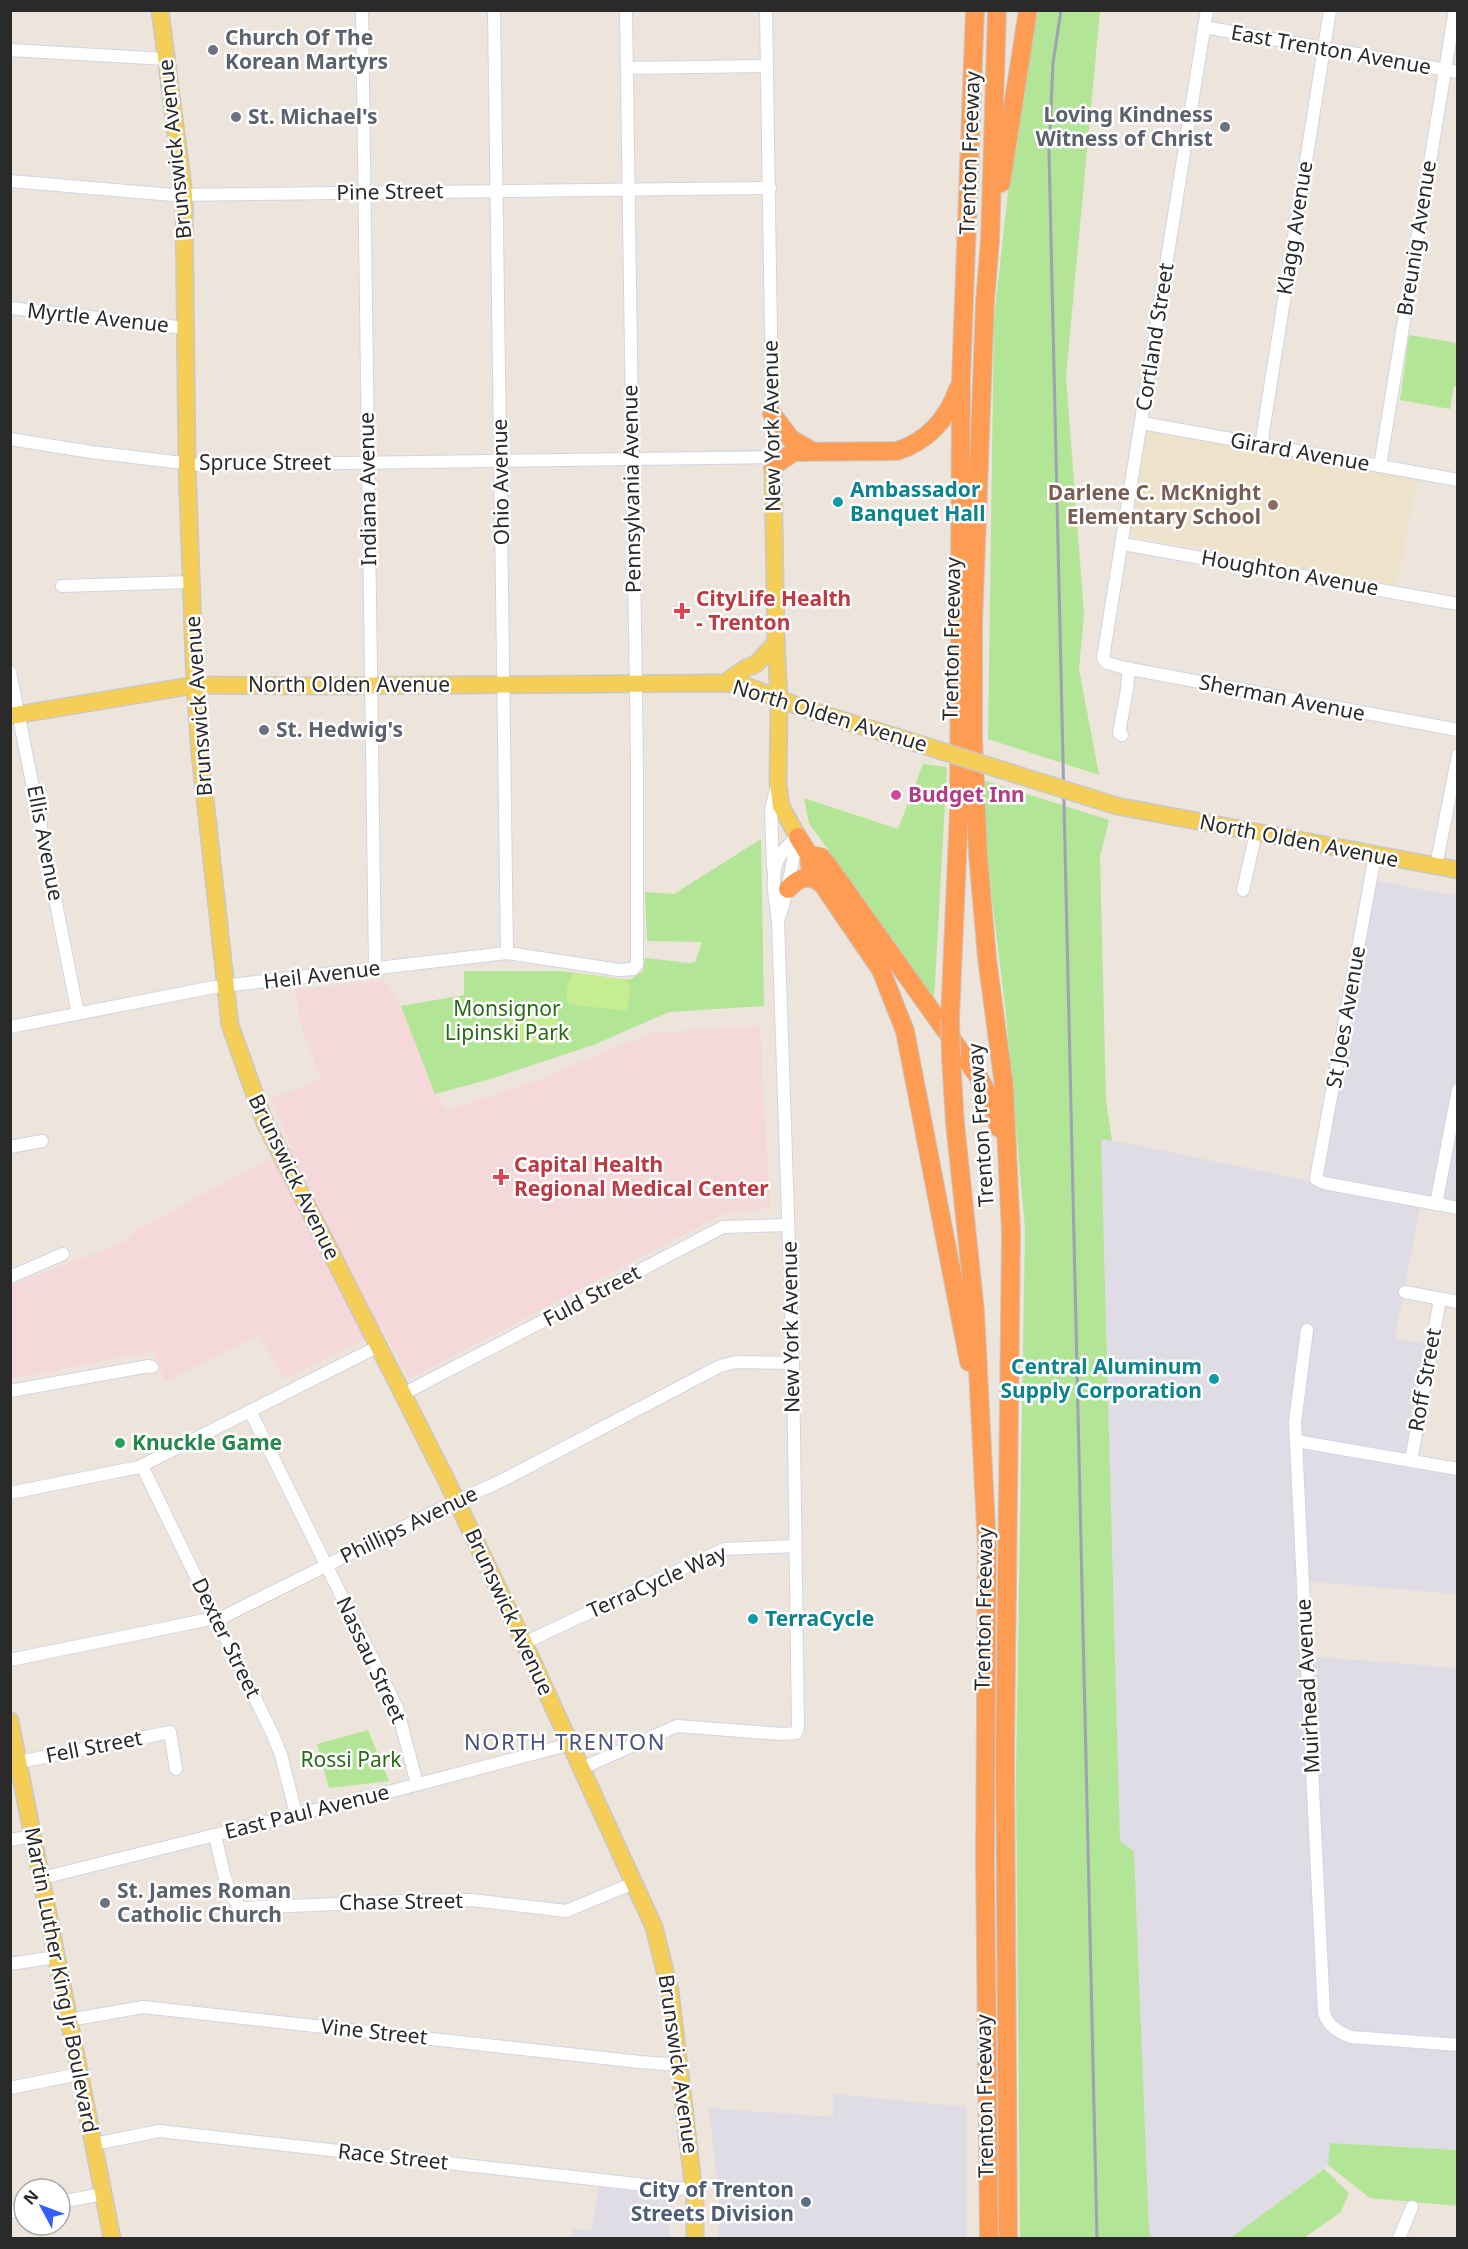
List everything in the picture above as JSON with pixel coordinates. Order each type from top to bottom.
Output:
[{"type":"highway","name":"Trenton Freeway","points":[[975,10],[961,379],[958,822],[950,1017],[955,1123],[975,1311],[987,1547],[985,1860],[989,2238]]},
{"type":"highway","name":"Trenton Freeway","points":[[997,10],[990,242],[985,301],[973,624],[973,737],[978,855],[987,958],[1004,1086],[1011,1233],[1005,1751],[1008,2238]]},
{"type":"highway","points":[[985,301],[1005,151],[1028,10]]},
{"type":"highway","points":[[773,462],[794,452],[880,452],[897,451],[912,446],[938,426],[957,392],[961,379]]},
{"type":"highway","points":[[772,414],[791,438],[812,451]]},
{"type":"highway","points":[[798,837],[809,855],[810,866],[882,973],[905,1031],[960,1323],[979,1401]]},
{"type":"highway","points":[[809,855],[820,857],[827,864],[978,1076],[990,1100],[1008,1154]]},
{"type":"highway","points":[[788,889],[799,879],[808,877],[813,877],[825,886]]},
{"type":"main road","name":"Brunswick Avenue","points":[[160,10],[184,195],[187,464],[195,685],[200,753],[230,1025],[261,1113],[457,1502],[582,1768],[654,1928],[670,1991],[680,2065],[694,2189],[695,2238]]},
{"type":"main road","name":"New York Avenue","points":[[773,462],[779,699],[778,783],[781,806],[798,837]]},
{"type":"main road","points":[[724,683],[756,664],[776,643]]},
{"type":"main road","name":"North Olden Avenue","points":[[15,715],[195,685],[724,683],[744,686],[1117,806],[1458,870]]},
{"type":"main road","name":"Martin Luther King Jr Boulevard","points":[[10,1721],[112,2238]]},
{"type":"street","name":"Indiana Avenue","points":[[362,10],[375,968]]},
{"type":"street","name":"Ohio Avenue","points":[[494,10],[507,953]]},
{"type":"street","name":"Pennsylvania Avenue","points":[[626,10],[638,961],[635,967]]},
{"type":"street","name":"New York Avenue","points":[[766,10],[773,462]]},
{"type":"street","name":"Cortland Street","points":[[1107,663],[1103,658],[1103,653],[1123,544],[1207,10]]},
{"type":"street","name":"Klagg Avenue","points":[[1261,445],[1330,10]]},
{"type":"street","name":"Breunig Avenue","points":[[1380,466],[1455,10]]},
{"type":"street","name":"East Trenton Avenue","points":[[1204,27],[1458,72]]},
{"type":"street","points":[[10,50],[166,59]]},
{"type":"street","points":[[628,69],[767,66]]},
{"type":"street","name":"Pine Street","points":[[10,181],[184,195],[770,188]]},
{"type":"street","name":"Myrtle Avenue","points":[[10,308],[186,328]]},
{"type":"street","name":"Girard Avenue","points":[[1142,423],[1458,480]]},
{"type":"street","name":"Spruce Street","points":[[10,439],[187,464],[632,459],[773,462]]},
{"type":"street","name":"Houghton Avenue","points":[[1123,544],[1458,604]]},
{"type":"street","points":[[62,586],[191,582]]},
{"type":"street","name":"Sherman Avenue","points":[[1107,663],[1458,730]]},
{"type":"street","points":[[1122,735],[1119,733],[1129,668]]},
{"type":"street","name":"Ellis Avenue","points":[[10,672],[15,715],[78,1014]]},
{"type":"street","points":[[1436,866],[1458,755]]},
{"type":"street","name":"New York Avenue","points":[[582,1768],[677,1726],[782,1734],[796,1733],[798,1728],[793,1363],[778,921],[771,810],[778,783]]},
{"type":"street","points":[[1243,890],[1256,832]]},
{"type":"street","points":[[773,869],[781,854],[798,837]]},
{"type":"street","name":"New York Avenue","points":[[778,921],[788,889],[790,865],[798,837]]},
{"type":"street","name":"St Joes Avenue","points":[[1375,855],[1316,1179],[1324,1183],[1436,1204]]},
{"type":"street","name":"Heil Avenue","points":[[10,1027],[226,986],[507,953],[629,971],[635,967]]},
{"type":"street","points":[[1458,1090],[1436,1204],[1458,1208]]},
{"type":"street","points":[[10,1147],[42,1141]]},
{"type":"street","name":"Fuld Street","points":[[403,1395],[723,1227],[788,1225]]},
{"type":"street","points":[[10,1277],[63,1254]]},
{"type":"street","points":[[1405,1292],[1458,1302]]},
{"type":"street","name":"Roff Street","points":[[1411,1461],[1440,1299]]},
{"type":"street","name":"Muirhead Avenue","points":[[1307,1330],[1295,1422],[1324,2013],[1328,2024],[1352,2037],[1458,2045]]},
{"type":"street","points":[[10,1493],[144,1465],[378,1347]]},
{"type":"street","name":"Phillips Avenue","points":[[10,1660],[218,1618],[457,1502],[720,1366],[736,1362],[793,1363]]},
{"type":"street","points":[[10,1391],[152,1367]]},
{"type":"street","name":"Nassau Street","points":[[250,1411],[397,1708],[417,1784]]},
{"type":"street","points":[[1296,1441],[1458,1469]]},
{"type":"street","name":"Dexter Street","points":[[144,1465],[281,1755],[296,1814]]},
{"type":"street","name":"TerraCycle Way","points":[[524,1643],[724,1549],[795,1546]]},
{"type":"street","name":"Fell Street","points":[[19,1762],[170,1732],[176,1769]]},
{"type":"street","name":"East Paul Avenue","points":[[42,1878],[570,1744]]},
{"type":"street","name":"Chase Street","points":[[215,1835],[231,1895],[237,1905],[242,1908],[472,1900],[566,1911],[634,1883]]},
{"type":"street","points":[[10,1840],[33,1836]]},
{"type":"street","points":[[10,1964],[56,1956]]},
{"type":"street","name":"Vine Street","points":[[69,2020],[143,2007],[680,2065]]},
{"type":"street","points":[[10,2088],[79,2074]]},
{"type":"street","name":"Race Street","points":[[94,2144],[159,2131],[694,2189]]},
{"type":"street","points":[[72,2200],[103,2194]]},
{"type":"street","points":[[1399,2238],[1412,2207]]},
{"type":"shaded area","name":"Darlene C. McKnight Elementary School","points":[[1152,432],[1417,479],[1397,585],[1134,537],[1130,532],[1146,435]]},
{"type":"shaded area","points":[[1368,879],[1457,896],[1457,1209],[1421,1203],[1395,1338],[1429,1344],[1411,1463],[1457,1471],[1457,1594],[1303,1581],[1308,1656],[1457,1668],[1457,2150],[1330,2143],[1328,2165],[1230,2238],[1151,2238],[1134,1851],[1120,1841],[1101,1138],[1311,1181]]},
{"type":"shaded area","name":"Capital Health Regional Medical Center","points":[[385,980],[401,1006],[435,1094],[447,1110],[531,1083],[650,1033],[760,1026],[770,1208],[725,1213],[409,1379],[383,1330],[284,1379],[259,1335],[165,1381],[153,1351],[11,1379],[11,1285],[124,1242],[137,1230],[291,1147],[271,1099],[321,1079],[301,1025],[295,990]]},
{"type":"shaded area","points":[[833,2094],[966,2107],[967,2238],[719,2238],[718,2189],[709,2108],[833,2117]]},
{"type":"shaded area","points":[[600,2176],[669,2192],[670,2238],[572,2238],[573,2229],[592,2230]]},
{"type":"green space","points":[[1038,11],[1100,11],[1066,376],[1084,614],[1079,669],[1099,775],[988,739],[994,319],[1011,165]]},
{"type":"green space","points":[[1409,335],[1457,343],[1457,386],[1454,386],[1450,409],[1400,400]]},
{"type":"green space","points":[[923,764],[947,767],[934,1000],[809,823],[804,798],[898,829]]},
{"type":"green space","points":[[983,780],[1109,820],[1100,857],[1106,1101],[1112,1141],[1101,1139],[1120,1841],[1134,1851],[1151,2238],[1020,2238],[1016,1773],[1025,1229],[1006,1014],[985,841]]},
{"type":"green space","name":"Monsignor Lipinski Park","points":[[761,839],[764,1006],[669,1012],[593,1045],[487,1080],[435,1094],[401,1006],[464,995],[464,971],[561,971],[629,980],[643,971],[645,958],[695,962],[702,942],[647,941],[645,892],[674,894]]},
{"type":"green space","points":[[575,973],[625,980],[630,986],[628,1006],[625,1011],[569,1004],[566,996],[567,988]]},
{"type":"green space","points":[[511,1008],[558,1015],[554,1046],[506,1038]]},
{"type":"green space","name":"Rossi Park","points":[[368,1730],[389,1781],[329,1788],[317,1744]]},
{"type":"green space","points":[[1330,2143],[1457,2150],[1457,2206],[1370,2198],[1328,2165]]},
{"type":"green space","points":[[1324,2169],[1349,2193],[1341,2212],[1304,2238],[1230,2238]]},
{"type":"railway","points":[[1061,10],[1053,63],[1049,152],[1097,2238]]},
{"type":"place","name":"Church Of The Korean Martyrs","points":[[213,50]]},
{"type":"place","name":"St. Michael's","points":[[236,117]]},
{"type":"place","name":"Loving Kindness Witness of Christ","points":[[1225,127]]},
{"type":"place","name":"Ambassador Banquet Hall","points":[[838,502]]},
{"type":"place","name":"Darlene C. McKnight Elementary School","points":[[1273,505]]},
{"type":"place","name":"CityLife Health - Trenton","points":[[682,611]]},
{"type":"place","name":"St. Hedwig's","points":[[264,730]]},
{"type":"place","name":"Budget Inn","points":[[896,795]]},
{"type":"place","name":"Capital Health Regional Medical Center","points":[[501,1177]]},
{"type":"place","name":"Central Aluminum Supply Corporation","points":[[1214,1379]]},
{"type":"place","name":"Knuckle Game","points":[[120,1443]]},
{"type":"place","name":"TerraCycle","points":[[753,1619]]},
{"type":"place","name":"St. James Roman Catholic Church","points":[[105,1903]]},
{"type":"place","name":"City of Trenton Streets Division","points":[[806,2202]]},
{"type":"district","name":"NORTH TRENTON","points":[[565,1742]]}]
